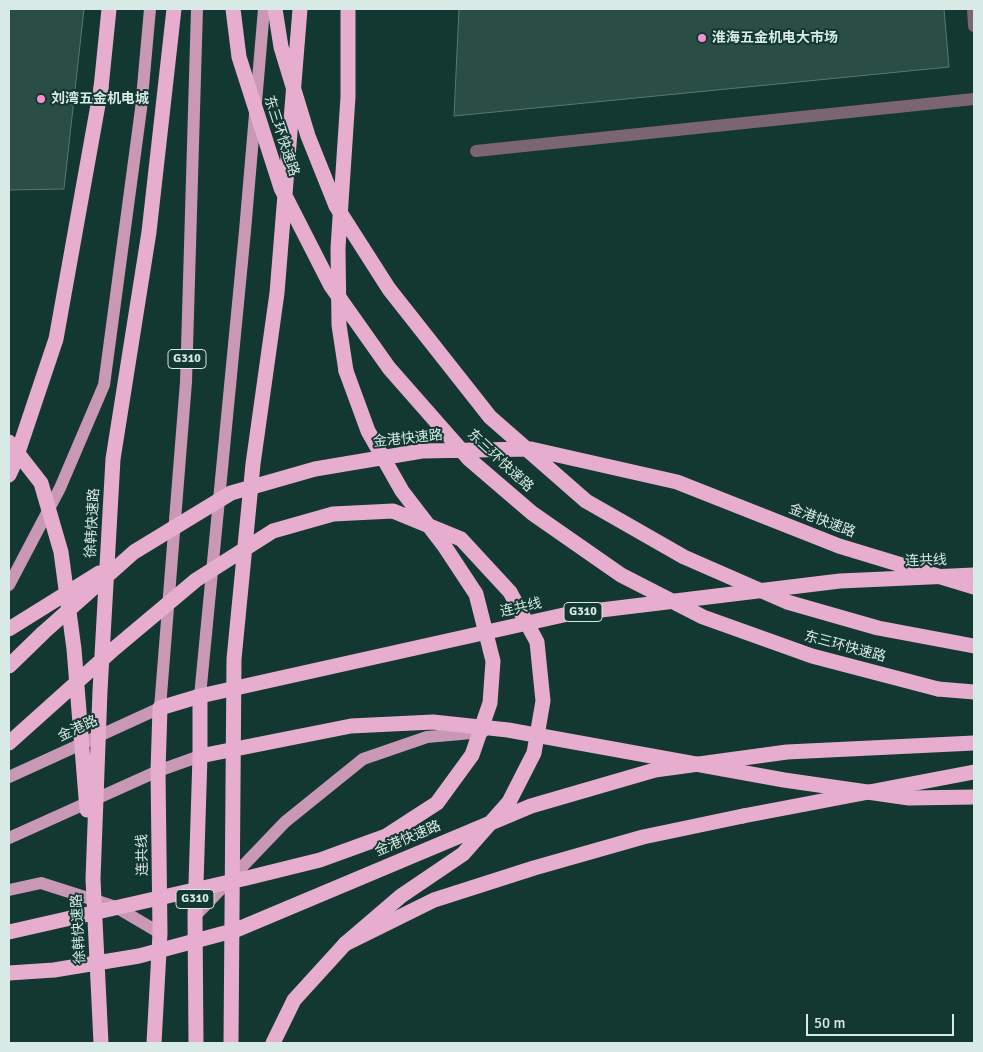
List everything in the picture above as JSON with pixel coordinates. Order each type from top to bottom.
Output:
[{"type":"highway","points":[[9,475],[56,339],[100,88],[109,9]]},
{"type":"highway","name":"徐韩快速路","points":[[101,1043],[93,879],[100,691],[113,459],[150,232],[174,9]]},
{"type":"highway","name":"东三环快速路","points":[[233,9],[239,57],[281,188],[331,286],[390,368],[469,459],[532,513],[621,574],[703,617],[812,656],[938,689],[974,692]]},
{"type":"highway","name":"东三环快速路","points":[[275,9],[281,46],[308,136],[336,206],[389,289],[490,417],[586,501],[684,557],[787,602],[878,628],[974,646]]},
{"type":"highway","points":[[230,1043],[234,659],[253,464],[277,293],[300,9]]},
{"type":"highway","points":[[9,932],[320,860],[386,836],[437,803],[472,755],[490,703],[493,661],[476,594],[445,547],[402,492],[368,431],[346,371],[339,325],[338,248],[348,98],[348,9]]},
{"type":"highway","points":[[9,442],[41,483],[61,552],[74,649],[93,879]]},
{"type":"highway","name":"金港快速路","points":[[9,666],[134,552],[231,493],[314,469],[422,451],[531,449],[677,482],[839,546],[974,587]]},
{"type":"highway","points":[[9,743],[196,580],[273,531],[333,514],[393,511],[461,539],[510,592],[537,642],[543,702],[534,753],[509,802],[463,854],[401,896],[344,944],[294,1000],[273,1043]]},
{"type":"highway","points":[[9,628],[134,552]]},
{"type":"highway","name":"连共线","points":[[154,1043],[160,934],[158,771],[160,708],[200,696],[568,614],[840,581],[974,575]]},
{"type":"highway","name":"G310","points":[[196,1043],[195,916],[200,696]]},
{"type":"highway","points":[[200,756],[351,726],[433,722],[508,730],[784,780],[909,798],[974,797]]},
{"type":"highway","name":"金港快速路","points":[[9,972],[54,970],[139,956],[236,930],[531,806],[655,770],[787,752],[974,743]]},
{"type":"highway","points":[[344,944],[434,900],[534,868],[643,837],[974,772]]},
{"type":"main road","points":[[9,585],[60,488],[104,385],[141,109],[150,9]]},
{"type":"main road","name":"G310","points":[[160,708],[186,382],[197,9]]},
{"type":"main road","points":[[200,696],[245,231],[264,9]]},
{"type":"main road","name":"金港路","points":[[9,777],[160,708]]},
{"type":"main road","points":[[195,916],[285,822],[363,759],[428,737],[508,730]]},
{"type":"main road","points":[[9,838],[158,771],[200,756]]},
{"type":"main road","points":[[9,890],[41,883],[116,906],[160,934]]},
{"type":"street","points":[[973,9],[974,26]]},
{"type":"street","points":[[476,151],[974,99]]},
{"type":"building","name":"刘湾五金机电城","points":[[9,9],[84,9],[64,189],[9,190]]},
{"type":"building","name":"淮海五金机电大市场","points":[[459,9],[944,9],[949,67],[454,116]]},
{"type":"place","name":"淮海五金机电大市场","points":[[702,38]]},
{"type":"place","name":"刘湾五金机电城","points":[[41,99]]}]
